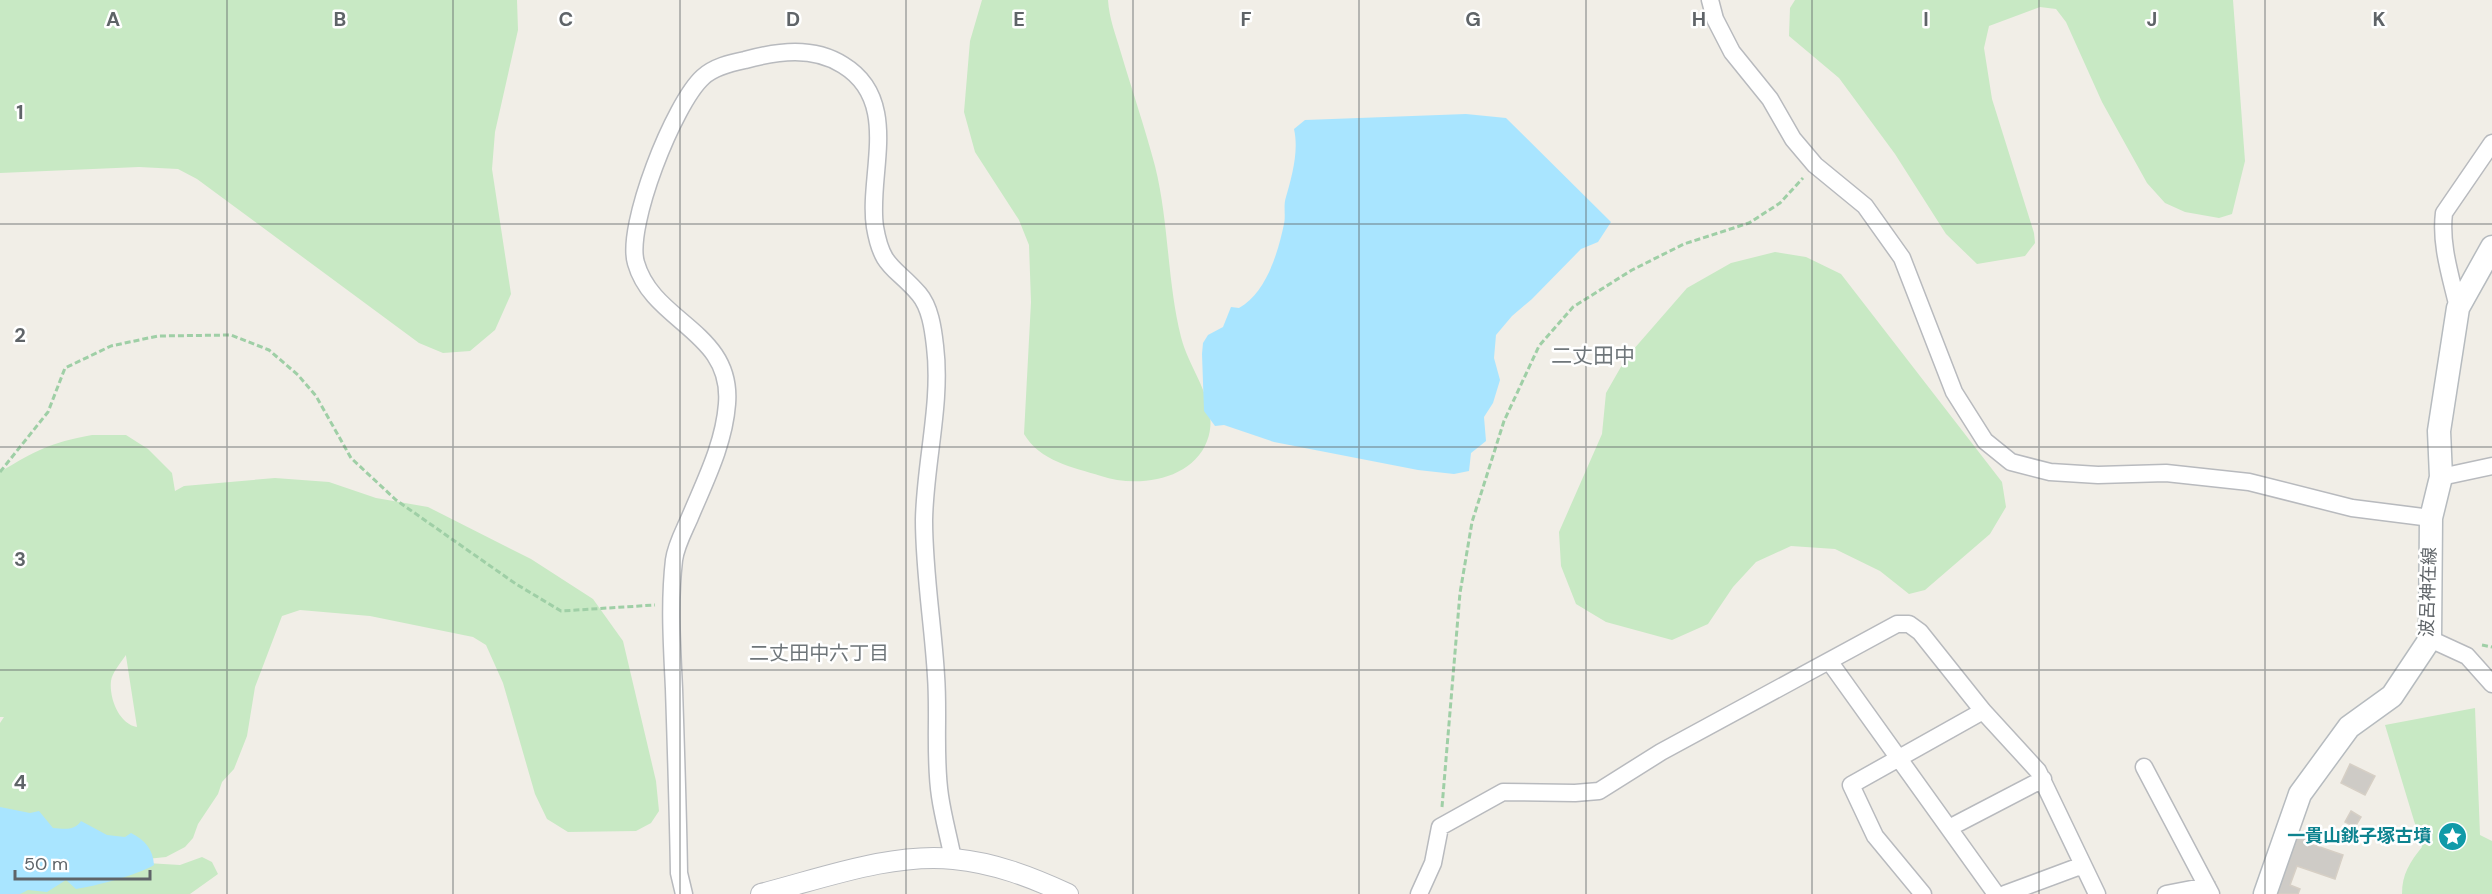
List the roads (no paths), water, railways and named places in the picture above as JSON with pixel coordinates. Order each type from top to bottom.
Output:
[{"type":"main road","name":"波呂神在線","points":[[2265,894],[2300,794],[2349,727],[2392,696],[2430,639],[2431,518],[2441,477],[2439,431],[2458,308],[2492,247]]},
{"type":"street","points":[[1710,0],[1715,19],[1732,52],[1770,99],[1793,140],[1815,165],[1865,206],[1902,258],[1954,392],[1984,441],[2011,462],[2050,472],[2098,475],[2166,473],[2249,482],[2352,508],[2431,518]]},
{"type":"street","points":[[684,894],[679,873],[671,604],[675,554],[715,457],[724,427],[728,383],[721,362],[703,340],[672,314],[648,287],[636,267],[634,237],[668,131],[691,90],[706,73],[727,64],[786,52],[817,53],[852,70],[864,84],[872,102],[880,142],[873,209],[878,245],[892,271],[921,297],[932,323],[936,380],[926,466],[925,574],[936,677],[939,794],[953,858]]},
{"type":"street","points":[[2458,308],[2446,260],[2444,213],[2492,143]]},
{"type":"street","points":[[2441,477],[2492,466]]},
{"type":"street","points":[[1419,894],[1433,863],[1440,826],[1503,792],[1599,791],[1661,752],[1897,624],[1909,624],[1920,632],[1983,711],[2043,779],[2097,894]]},
{"type":"street","points":[[2430,639],[2467,656],[2492,684]]},
{"type":"street","points":[[1829,661],[1996,894]]},
{"type":"street","points":[[1923,894],[1875,836],[1851,785],[1983,711]]},
{"type":"street","points":[[2144,767],[2209,890],[2166,894]]},
{"type":"street","points":[[1949,828],[2043,779]]},
{"type":"street","points":[[761,894],[874,865],[953,858],[1000,867],[1068,894]]},
{"type":"street","points":[[2005,894],[2083,865]]},
{"type":"water","points":[[1466,114],[1506,118],[1611,222],[1598,242],[1581,249],[1512,316],[1496,335],[1494,358],[1500,380],[1493,403],[1484,417],[1486,441],[1471,453],[1469,471],[1454,474],[1418,470],[1274,442],[1224,425],[1215,426],[1204,411],[1203,343],[1208,335],[1223,327],[1231,307],[1239,308],[1257,293],[1269,271],[1284,224],[1285,200],[1295,155],[1294,129],[1305,120]]},
{"type":"water","points":[[0,807],[30,813],[39,811],[53,828],[72,828],[81,821],[107,835],[125,837],[131,833],[147,846],[152,854],[154,865],[127,876],[84,888],[76,889],[66,880],[47,892],[28,890],[20,894],[0,894]]},
{"type":"place","name":"一貴山銚子塚古墳","points":[[2452,836]]},
{"type":"district","name":"二丈田中","points":[[1593,356]]},
{"type":"district","name":"二丈田中六丁目","points":[[819,653]]}]
